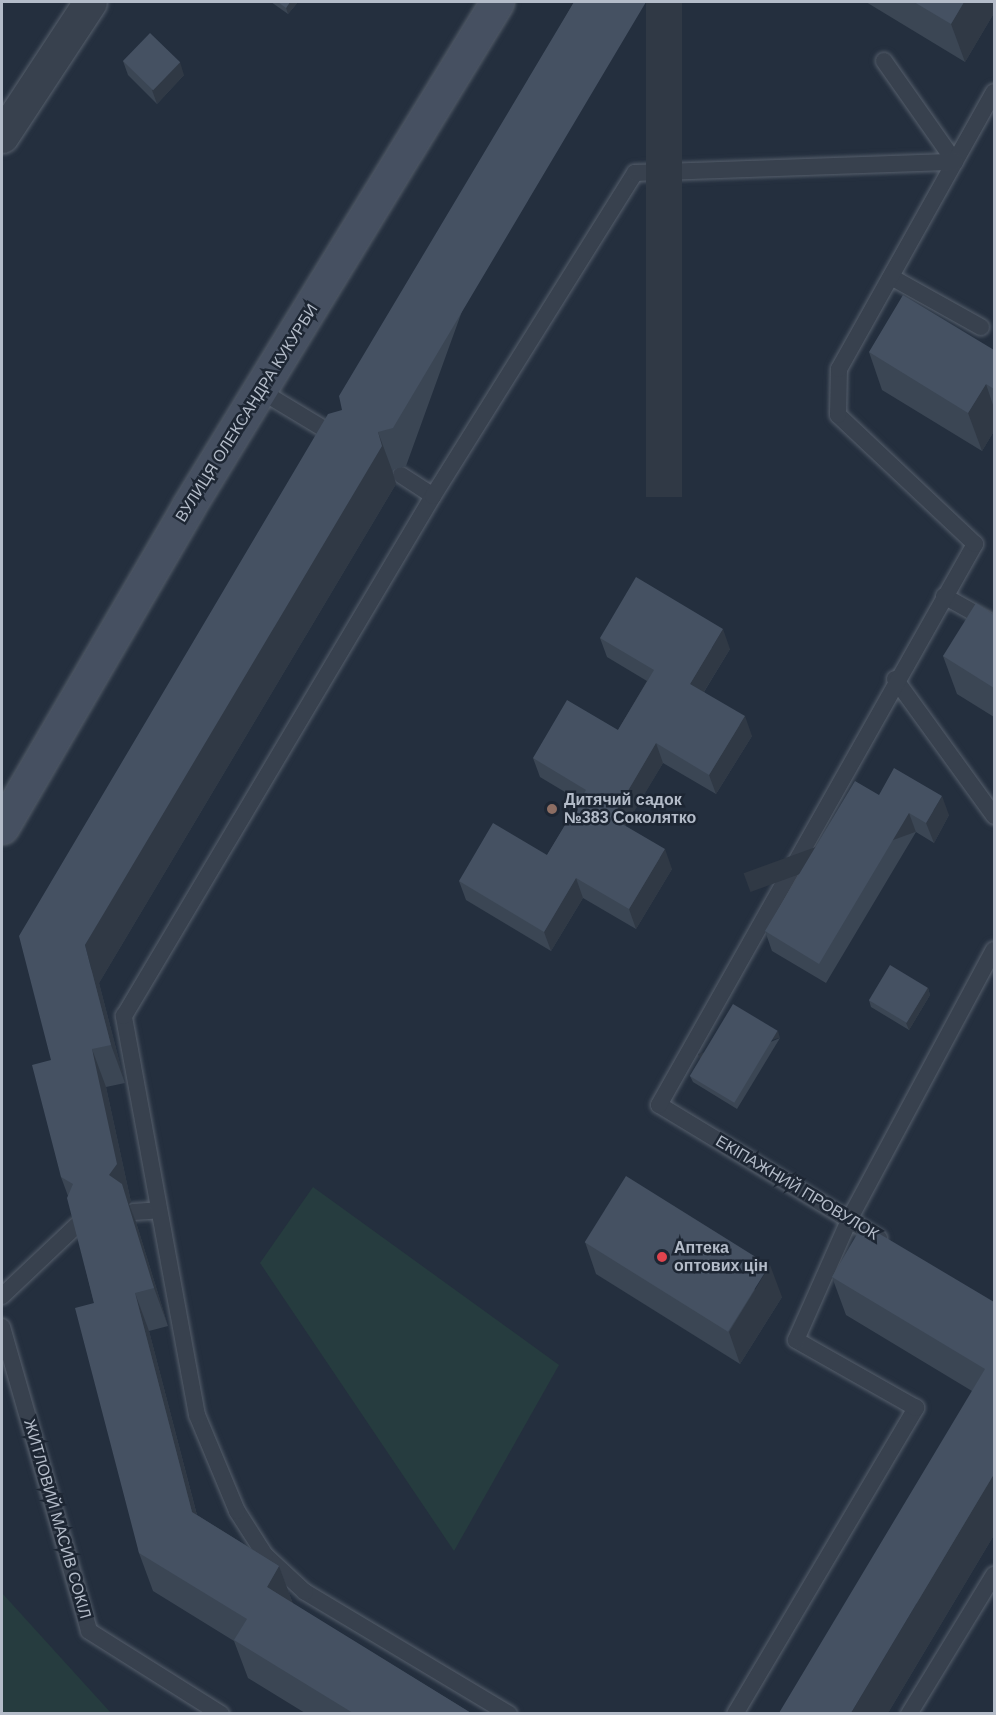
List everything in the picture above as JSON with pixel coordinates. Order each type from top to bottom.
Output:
[{"type":"street","points":[[2,136],[90,2]]},
{"type":"street","name":"ВУЛИЦЯ ОЛЕКСАНДРА КУКУРБИ","points":[[2,827],[261,391],[497,2]]},
{"type":"lane","points":[[884,61],[955,162]]},
{"type":"lane","points":[[994,92],[839,369],[838,415],[975,544],[896,679],[994,816]]},
{"type":"lane","points":[[509,1713],[305,1592],[266,1555],[237,1511],[197,1415],[124,1016],[433,496],[635,173],[955,162]]},
{"type":"lane","points":[[891,277],[981,327]]},
{"type":"lane","points":[[261,391],[348,443]]},
{"type":"lane","points":[[401,475],[433,496]]},
{"type":"lane","points":[[944,596],[994,624]]},
{"type":"lane","name":"ЕКІПАЖНИЙ ПРОВУЛОК","points":[[896,679],[659,1105],[850,1218],[899,1252]]},
{"type":"lane","points":[[735,1713],[916,1408],[796,1340],[850,1218],[994,951]]},
{"type":"lane","points":[[133,1212],[159,1210]]},
{"type":"lane","points":[[2,1296],[77,1225]]},
{"type":"lane","name":"ЖИТЛОВИЙ МАСИВ СОКІЛ","points":[[2,1327],[89,1631],[221,1713]]},
{"type":"lane","points":[[909,1713],[994,1575]]},
{"type":"green space","points":[[313,1187],[559,1365],[454,1551],[260,1263]]},
{"type":"green space","points":[[2,1593],[111,1713],[2,1713]]},
{"type":"building","points":[[278,2],[290,2],[286,8]]},
{"type":"building","points":[[574,2],[646,2],[393,428],[378,432],[382,446],[85,945],[111,1045],[92,1049],[117,1164],[109,1175],[122,1184],[154,1288],[135,1293],[192,1512],[279,1566],[267,1587],[471,1713],[353,1713],[234,1640],[247,1619],[139,1553],[75,1308],[94,1303],[67,1198],[73,1184],[61,1177],[32,1065],[51,1060],[19,936],[328,414],[342,410],[339,396]]},
{"type":"building","points":[[914,2],[964,2],[951,24]]},
{"type":"building","points":[[150,33],[180,62],[153,90],[123,61]]},
{"type":"building","points":[[903,295],[994,350],[994,389],[986,384],[968,413],[869,352]]},
{"type":"building","points":[[636,577],[723,629],[690,684],[745,716],[709,775],[656,743],[612,818],[665,849],[629,909],[576,878],[544,932],[459,881],[493,823],[547,855],[586,790],[533,758],[567,700],[618,730],[654,670],[600,638]]},
{"type":"building","points":[[976,603],[994,615],[994,688],[943,656]]},
{"type":"building","points":[[894,768],[942,796],[926,823],[909,813],[819,964],[765,931],[855,781],[879,795]]},
{"type":"building","points":[[890,965],[928,988],[907,1023],[869,1000]]},
{"type":"building","points":[[733,1004],[778,1031],[734,1103],[690,1076]]},
{"type":"building","points":[[626,1176],[769,1266],[728,1332],[585,1242]]},
{"type":"building","points":[[863,1224],[994,1302],[994,1474],[851,1713],[779,1713],[985,1369],[832,1277]]},
{"type":"place","name":"Дитячий садок №383 Соколятко","points":[[552,809]]},
{"type":"place","name":"Аптека оптових цін","points":[[662,1257]]}]
